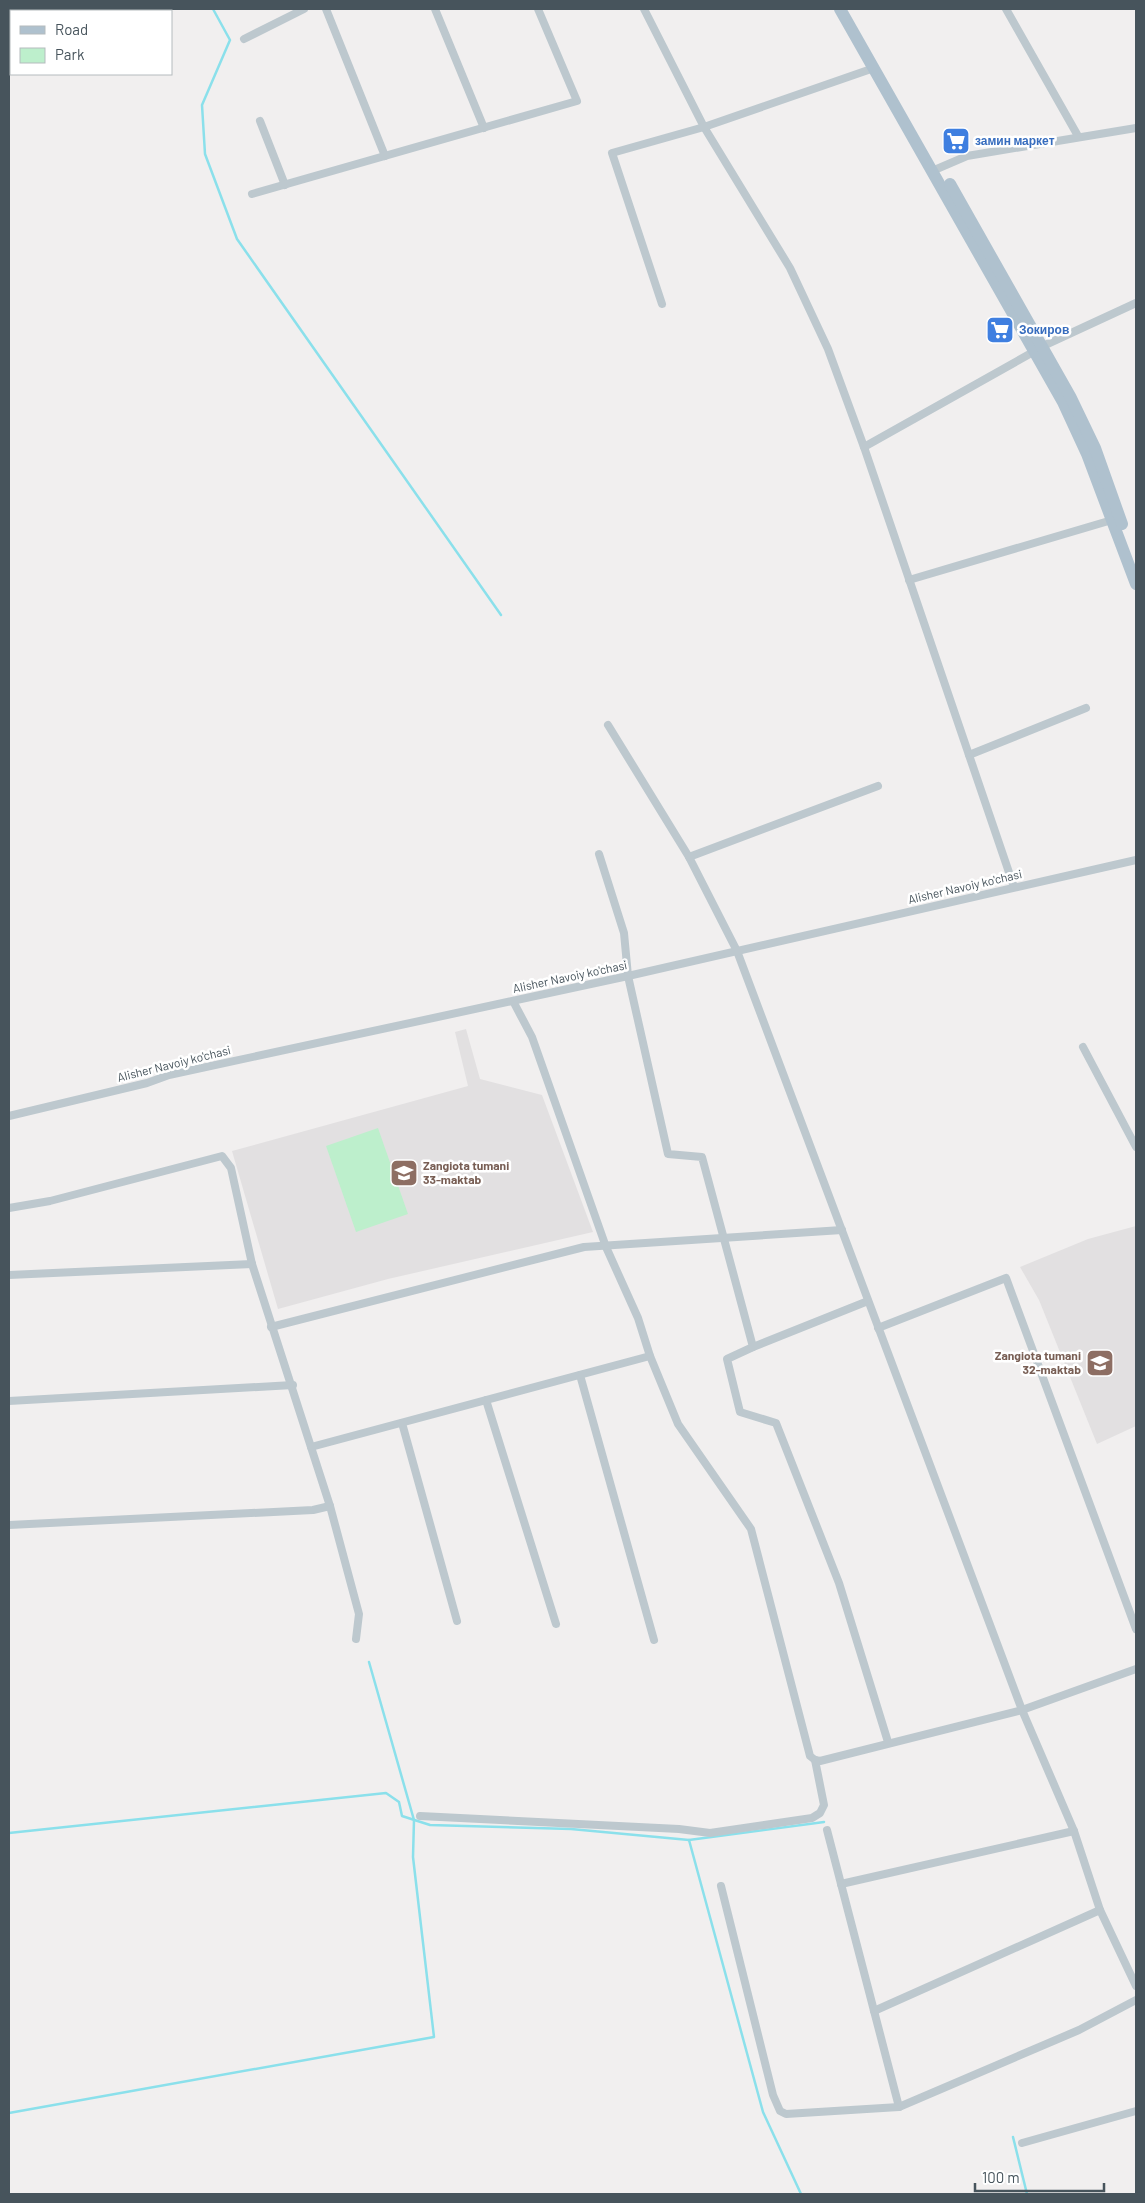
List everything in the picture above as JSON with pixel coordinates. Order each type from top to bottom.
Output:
[{"type":"main road","points":[[840,9],[936,168]]},
{"type":"main road","points":[[850,9],[936,168],[1039,348],[1071,398],[1095,448],[1136,562]]},
{"type":"main road","points":[[1039,348],[1076,427],[1136,584]]},
{"type":"street","points":[[244,39],[304,9]]},
{"type":"street","points":[[326,9],[386,156]]},
{"type":"street","points":[[435,9],[484,128]]},
{"type":"street","points":[[252,194],[577,102],[538,9]]},
{"type":"street","points":[[644,9],[704,126],[790,268],[828,349],[864,447],[1014,888]]},
{"type":"street","points":[[1006,9],[1078,136]]},
{"type":"street","points":[[662,304],[612,153],[704,126],[874,68]]},
{"type":"street","points":[[260,121],[285,185]]},
{"type":"street","points":[[936,168],[967,156],[1078,136],[1136,128]]},
{"type":"street","points":[[864,447],[1039,348],[1136,303]]},
{"type":"street","points":[[909,580],[1112,520]]},
{"type":"street","points":[[968,755],[1086,708]]},
{"type":"street","points":[[608,725],[689,857],[737,951],[1022,1710],[1074,1831],[1100,1910],[1136,1986]]},
{"type":"street","points":[[689,857],[878,786]]},
{"type":"street","points":[[599,854],[624,933],[628,976],[668,1154],[702,1157],[753,1346]]},
{"type":"street","name":"Alisher Navoiy ko'chasi","points":[[9,1116],[169,1075],[628,976],[1136,860]]},
{"type":"street","points":[[513,1001],[532,1037],[606,1247],[638,1318],[650,1356],[678,1424],[751,1529],[810,1756],[820,1761],[888,1742],[1022,1710],[1136,1669]]},
{"type":"street","points":[[1083,1047],[1136,1148]]},
{"type":"street","points":[[9,1208],[50,1201],[222,1156],[231,1168],[252,1264],[271,1327],[293,1385],[330,1506],[359,1614],[356,1639]]},
{"type":"street","points":[[271,1327],[584,1248],[842,1230]]},
{"type":"street","points":[[9,1275],[252,1264]]},
{"type":"street","points":[[878,1328],[1006,1278],[1136,1628]]},
{"type":"street","points":[[868,1301],[753,1346],[727,1359],[740,1412],[776,1423],[840,1583],[888,1742]]},
{"type":"street","points":[[311,1447],[650,1356]]},
{"type":"street","points":[[580,1375],[654,1640]]},
{"type":"street","points":[[9,1401],[293,1385]]},
{"type":"street","points":[[486,1400],[556,1624]]},
{"type":"street","points":[[402,1423],[458,1621]]},
{"type":"street","points":[[9,1525],[313,1510],[330,1506]]},
{"type":"street","points":[[420,1816],[670,1828],[710,1834],[759,1828],[812,1818],[820,1812],[824,1805],[815,1760]]},
{"type":"street","points":[[827,1830],[899,2107]]},
{"type":"street","points":[[841,1884],[1074,1831]]},
{"type":"street","points":[[721,1886],[773,2095],[780,2110],[786,2114],[899,2107],[1079,2030],[1136,2000]]},
{"type":"street","points":[[874,2011],[1100,1910]]},
{"type":"street","points":[[1022,2143],[1136,2111]]},
{"type":"shaded area","name":"Zangiota tumani 33-maktab","points":[[466,1029],[480,1079],[542,1095],[593,1232],[388,1279],[278,1309],[232,1151],[468,1086],[455,1032]]},
{"type":"shaded area","name":"Zangiota tumani 32-maktab","points":[[1136,1226],[1136,1426],[1097,1444],[1039,1300],[1020,1267],[1088,1239]]},
{"type":"green space","points":[[378,1128],[408,1214],[356,1232],[326,1146]]},
{"type":"waterway","points":[[213,9],[230,40],[202,105],[205,154],[237,239],[501,615]]},
{"type":"waterway","points":[[9,2113],[434,2037],[413,1857],[414,1820],[369,1662]]},
{"type":"waterway","points":[[9,1833],[386,1793],[399,1802],[402,1816],[430,1825],[571,1829],[689,1840],[824,1822]]},
{"type":"waterway","points":[[689,1840],[763,2112],[801,2194]]},
{"type":"waterway","points":[[1013,2137],[1027,2194]]},
{"type":"place","name":"замин маркет","points":[[956,141]]},
{"type":"place","name":"Зокиров","points":[[1000,330]]},
{"type":"place","name":"Zangiota tumani 33-maktab","points":[[404,1173]]},
{"type":"place","name":"Zangiota tumani 32-maktab","points":[[1100,1363]]}]
